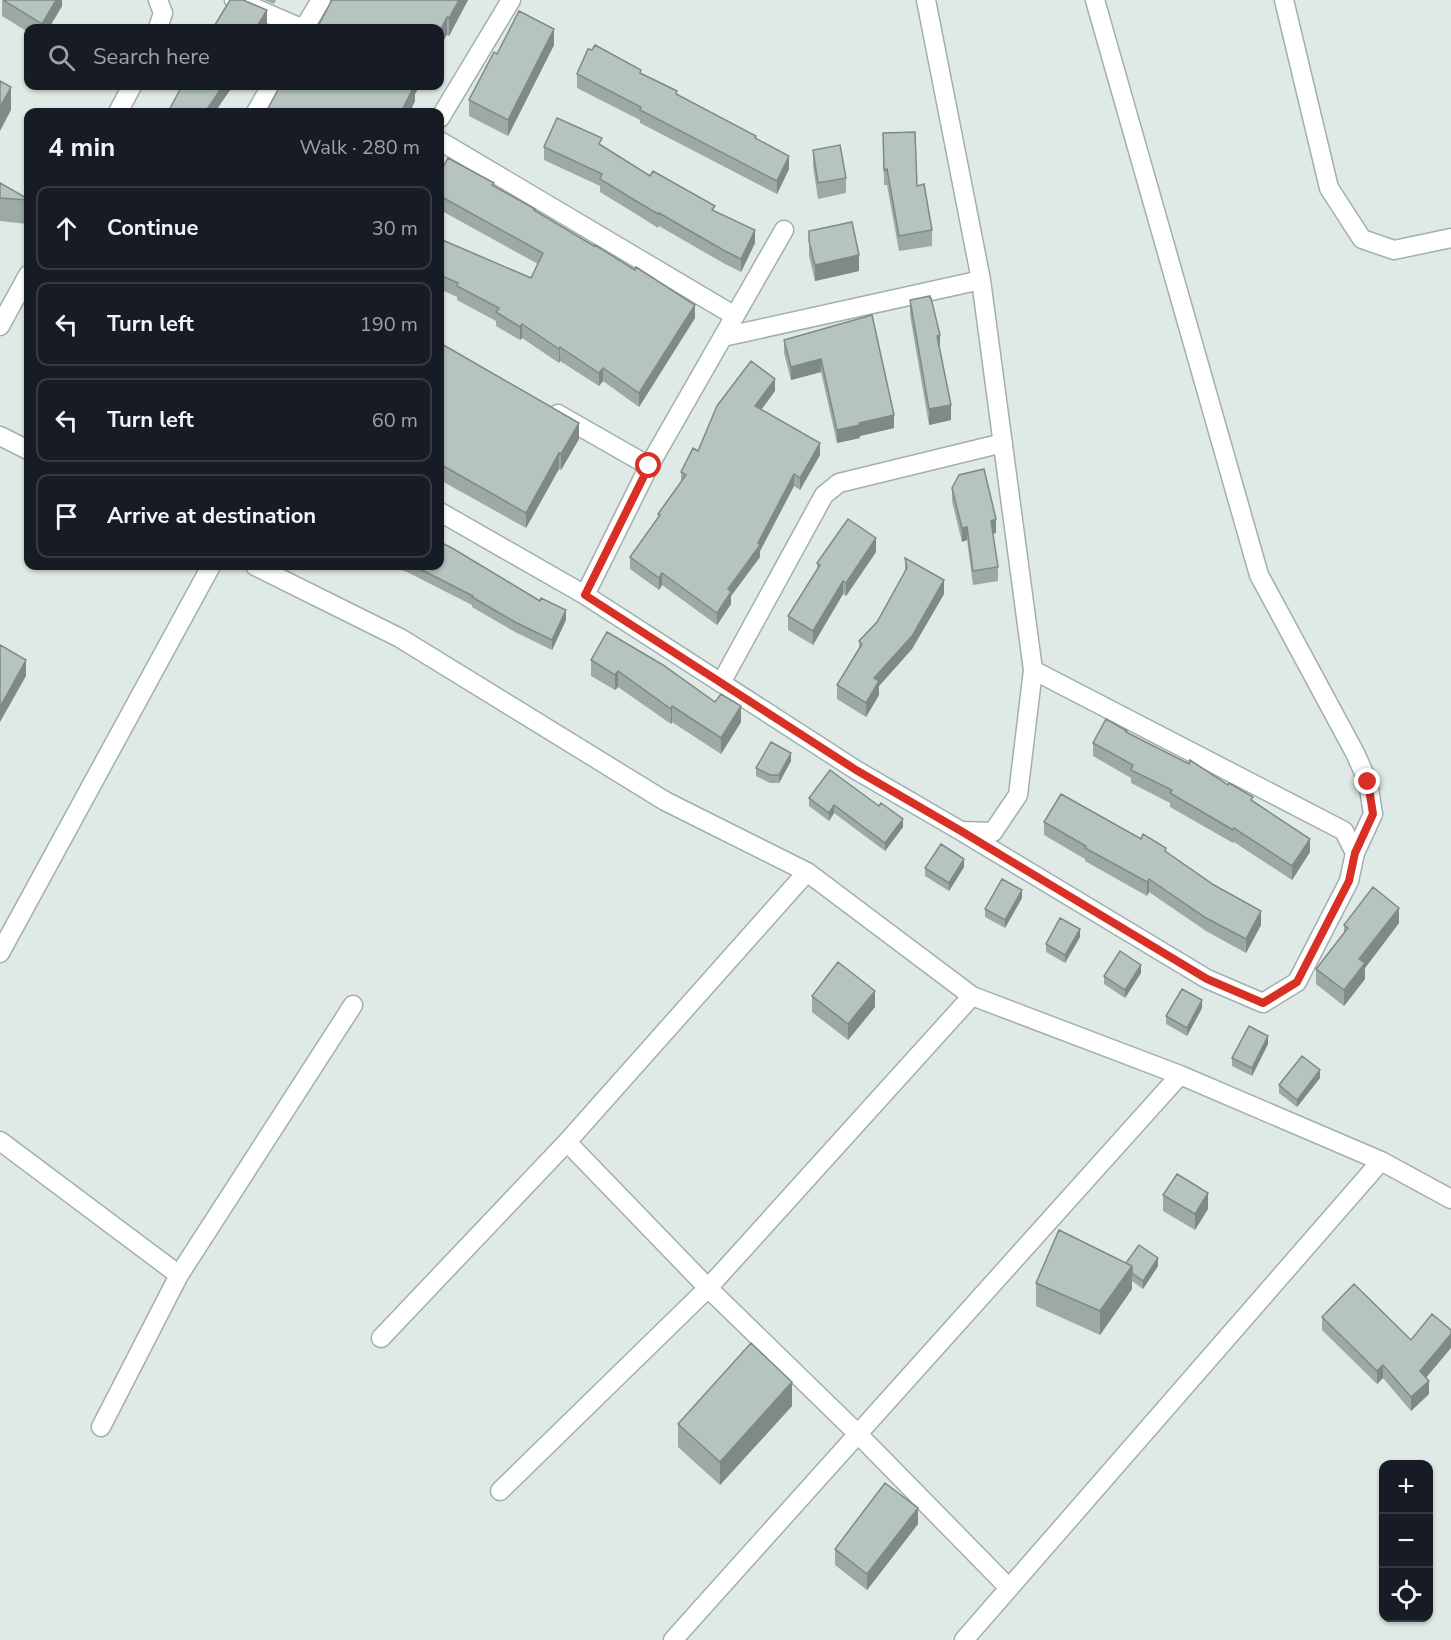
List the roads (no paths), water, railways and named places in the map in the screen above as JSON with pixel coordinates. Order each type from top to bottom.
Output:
[{"type":"street","points":[[159,0],[163,14],[159,24]]},
{"type":"street","points":[[234,0],[293,24]]},
{"type":"street","points":[[305,24],[321,0]]},
{"type":"street","points":[[926,0],[981,280],[1034,670],[1018,795],[993,831],[961,831]]},
{"type":"street","points":[[444,514],[585,595],[856,770],[1207,979],[1263,1003],[1297,982],[1349,881],[1355,853],[1373,814],[1368,782],[1355,753],[1259,575],[1095,0]]},
{"type":"street","points":[[1284,0],[1329,188],[1362,239],[1394,250],[1451,238]]},
{"type":"street","points":[[444,111],[507,1]]},
{"type":"street","points":[[120,108],[130,90]]},
{"type":"street","points":[[258,108],[269,90]]},
{"type":"street","points":[[444,143],[735,316]]},
{"type":"street","points":[[585,595],[649,466],[784,230]]},
{"type":"street","points":[[723,337],[981,280]]},
{"type":"street","points":[[0,326],[24,282]]},
{"type":"street","points":[[539,403],[649,466]]},
{"type":"street","points":[[0,436],[24,448]]},
{"type":"street","points":[[721,683],[824,495],[839,483],[1002,443]]},
{"type":"street","points":[[0,953],[209,570]]},
{"type":"street","points":[[263,570],[400,638],[665,801],[807,872],[972,996],[1180,1075],[1381,1161],[1451,1199]]},
{"type":"street","points":[[1034,670],[1344,831],[1355,853]]},
{"type":"street","points":[[381,1338],[567,1142],[807,872]]},
{"type":"street","points":[[500,1491],[708,1288],[972,996]]},
{"type":"street","points":[[101,1427],[179,1275],[353,1005]]},
{"type":"street","points":[[673,1640],[1180,1075]]},
{"type":"street","points":[[0,1141],[179,1275]]},
{"type":"street","points":[[567,1142],[708,1288],[858,1434],[1009,1588]]},
{"type":"street","points":[[964,1640],[1381,1161]]}]
